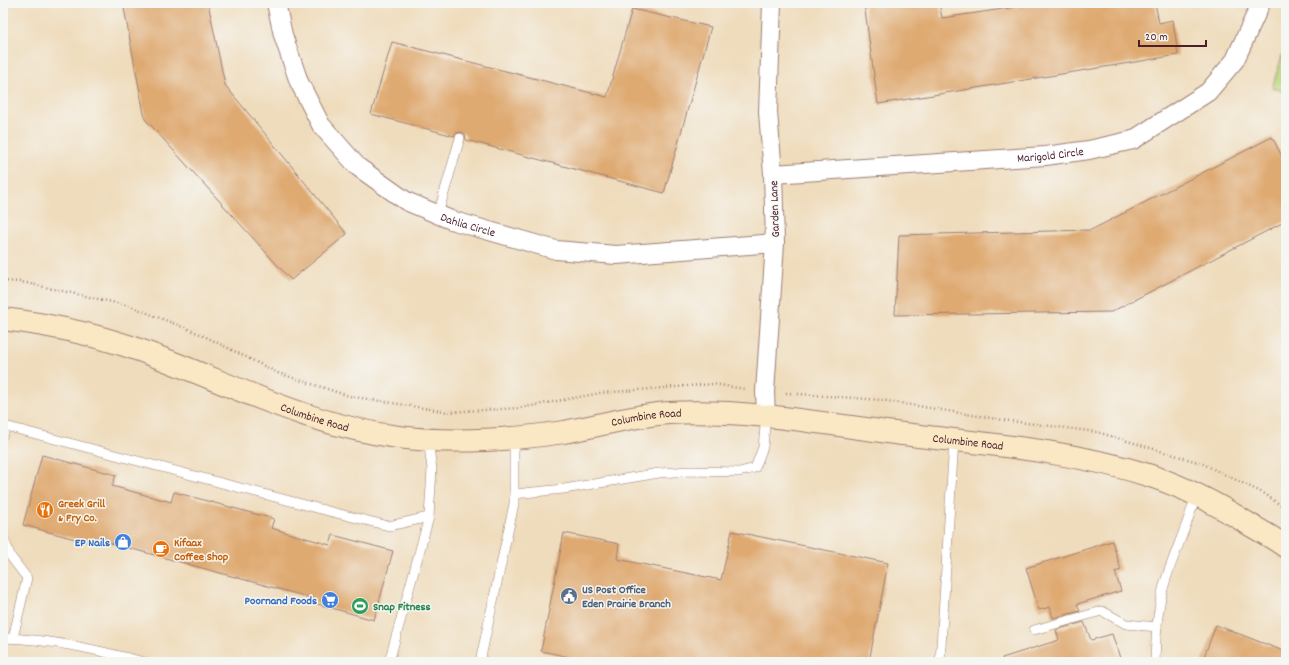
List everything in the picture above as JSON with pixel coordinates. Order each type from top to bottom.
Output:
[{"type":"street","name":"Dahlia Circle","points":[[276,3],[282,35],[300,82],[321,125],[358,167],[406,201],[451,220],[556,250],[616,255],[775,243]]},
{"type":"street","name":"Garden Lane","points":[[766,416],[765,392],[775,243],[773,174],[768,112],[772,3]]},
{"type":"street","name":"Marigold Circle","points":[[773,174],[1045,156],[1089,150],[1133,140],[1208,92],[1235,60],[1261,3]]},
{"type":"street","name":"Columbine Road","points":[[3,319],[111,341],[156,356],[290,410],[354,429],[394,437],[428,440],[514,437],[566,432],[614,421],[668,413],[766,416],[954,441],[1052,452],[1102,462],[1152,476],[1196,495],[1229,512],[1286,548]]},
{"type":"lane","points":[[438,214],[460,138]]},
{"type":"lane","points":[[514,494],[564,489],[659,473],[691,470],[739,472],[756,468],[763,447],[766,416]]},
{"type":"lane","points":[[3,435],[5,426],[389,526],[429,516]]},
{"type":"lane","points":[[480,662],[514,504],[514,437]]},
{"type":"lane","points":[[390,662],[429,516],[432,470],[428,440]]},
{"type":"lane","points":[[940,662],[954,441]]},
{"type":"lane","points":[[1155,662],[1157,627],[1165,580],[1196,495]]},
{"type":"lane","points":[[3,537],[10,557],[27,578],[13,638]]},
{"type":"lane","points":[[1034,630],[1102,611],[1126,624],[1157,627]]},
{"type":"lane","points":[[3,638],[13,638],[112,654],[144,662]]},
{"type":"green space","points":[[1286,43],[1286,92],[1272,88]]},
{"type":"building","points":[[123,3],[208,3],[225,85],[347,234],[291,280],[145,119]]},
{"type":"building","points":[[864,3],[939,3],[942,18],[1044,3],[1155,3],[1159,23],[1173,20],[1178,55],[878,104]]},
{"type":"building","points":[[632,9],[711,27],[664,193],[466,140],[465,134],[461,132],[456,133],[454,136],[371,114],[392,42],[607,97]]},
{"type":"building","points":[[1272,137],[1286,164],[1286,221],[1111,312],[895,315],[899,235],[1091,230]]},
{"type":"building","points":[[42,455],[116,475],[112,486],[171,502],[174,492],[274,519],[271,528],[330,545],[333,535],[393,551],[374,620],[314,603],[315,599],[96,539],[94,544],[23,525]]},
{"type":"building","points":[[732,531],[888,563],[869,662],[578,662],[579,659],[541,651],[564,533],[619,544],[617,559],[721,580]]},
{"type":"building","points":[[1112,541],[1121,570],[1115,572],[1121,591],[1077,604],[1080,611],[1053,618],[1050,607],[1039,610],[1026,568]]},
{"type":"building","points":[[1084,622],[1091,640],[1112,634],[1120,658],[1109,662],[1003,662],[1002,658],[1059,640],[1056,630]]},
{"type":"building","points":[[1216,625],[1286,652],[1286,662],[1202,662]]},
{"type":"place","name":"Greek Grill & Fry Co.","points":[[45,510]]},
{"type":"place","name":"EP Nails","points":[[123,542]]},
{"type":"place","name":"Kifaax Coffee Shop","points":[[161,549]]},
{"type":"place","name":"US Post Office Eden Prairie Branch","points":[[569,596]]},
{"type":"place","name":"Poornand Foods","points":[[330,600]]},
{"type":"place","name":"Snap Fitness","points":[[360,606]]}]
